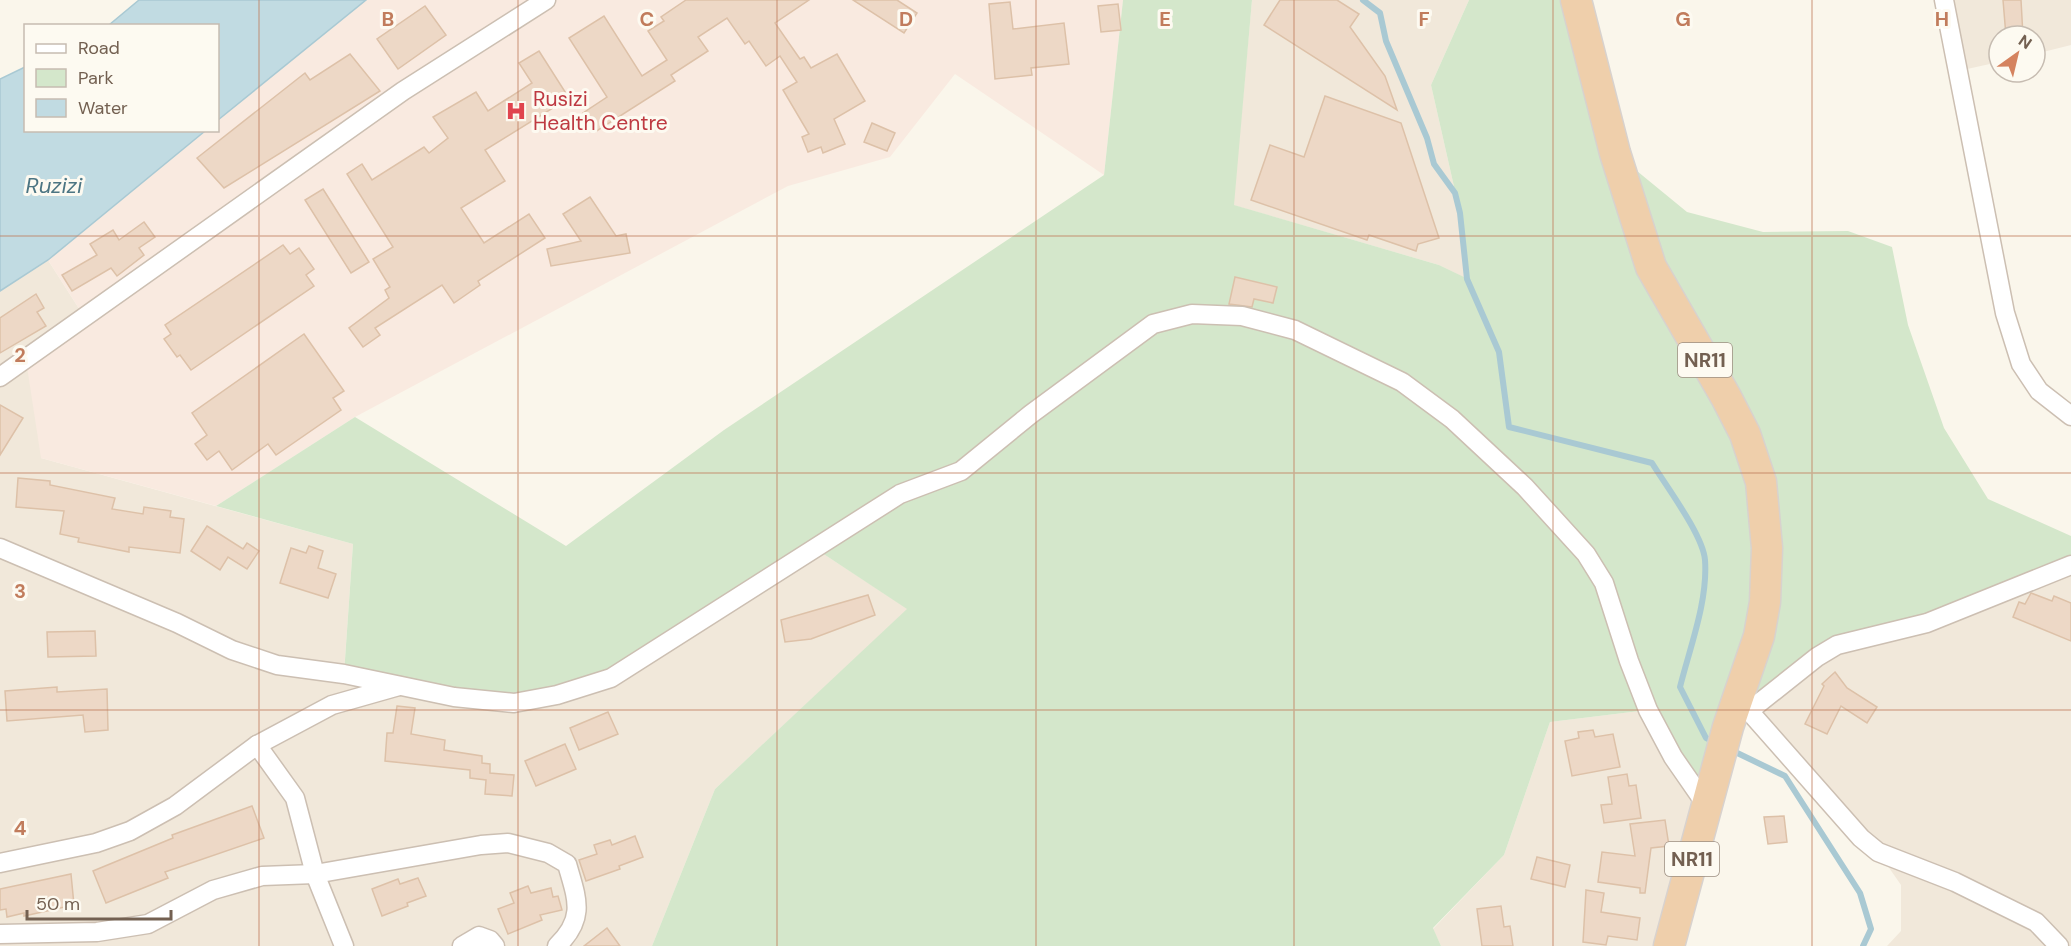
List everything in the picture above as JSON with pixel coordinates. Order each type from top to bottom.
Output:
[{"type":"highway","name":"NR11","points":[[1576,0],[1615,153],[1651,267],[1745,434],[1761,482],[1767,548],[1765,602],[1759,636],[1738,714],[1716,772],[1669,946]]},
{"type":"street","points":[[0,377],[403,91],[546,0]]},
{"type":"street","points":[[1944,0],[2006,313],[2021,364],[2039,391],[2071,416]]},
{"type":"street","points":[[1,549],[177,623],[232,650],[277,666],[403,685],[454,697],[514,704],[557,695],[611,678],[900,494],[961,471],[1031,414],[1153,324],[1192,314],[1242,316],[1295,330],[1402,382],[1452,419],[1525,487],[1586,554],[1604,582],[1629,661],[1648,710],[1673,756],[1707,806]]},
{"type":"street","points":[[2059,946],[2036,922],[1956,882],[1878,852],[1861,838],[1738,714],[1837,645],[1927,623],[2071,565]]},
{"type":"street","points":[[0,863],[96,843],[130,831],[175,806],[257,745],[332,705],[403,685]]},
{"type":"street","points":[[257,745],[295,798],[315,874],[344,946]]},
{"type":"street","points":[[0,934],[97,932],[148,924],[186,902],[240,881],[262,876],[315,874],[481,845],[508,843],[548,853],[567,864],[577,915],[572,931],[557,946]]},
{"type":"street","points":[[462,946],[479,936],[490,940],[495,946]]},
{"type":"shaded area","points":[[366,0],[1123,0],[1104,175],[955,74],[890,157],[788,186],[355,417],[216,506],[41,458],[26,360],[85,318],[48,260],[204,132],[219,132],[219,119]]},
{"type":"shaded area","points":[[1252,0],[1469,0],[1431,85],[1460,213],[1467,279],[1439,265],[1233,205]]},
{"type":"shaded area","points":[[1944,0],[2071,0],[2071,45],[2047,51],[2047,24],[1987,24],[1987,65],[1958,71]]},
{"type":"shaded area","points":[[48,260],[85,318],[41,458],[353,544],[344,673],[816,549],[908,609],[715,789],[652,946],[0,946],[0,291]]},
{"type":"shaded area","points":[[2071,565],[2071,946],[1887,946],[1901,931],[1901,885],[1878,852],[1749,711],[1817,657]]},
{"type":"shaded area","points":[[1648,710],[1707,806],[1669,946],[1441,946],[1433,929],[1504,855],[1550,722]]},
{"type":"green space","points":[[1123,0],[1252,0],[1234,205],[1439,265],[1466,278],[1460,213],[1431,85],[1469,0],[1576,0],[1615,153],[1687,212],[1763,232],[1848,231],[1892,247],[1908,325],[1944,428],[1988,499],[2071,536],[2071,565],[1852,640],[1749,711],[1707,806],[1648,710],[1550,722],[1504,855],[1433,928],[1441,946],[652,946],[715,789],[907,609],[816,549],[649,655],[514,703],[344,674],[353,544],[216,506],[355,417],[566,546],[724,430],[1104,175]]},
{"type":"water","points":[[139,0],[366,0],[219,119],[219,24],[110,24]]},
{"type":"water","name":"Ruzizi","points":[[24,67],[24,132],[204,132],[48,260],[0,291],[0,79]]},
{"type":"building","points":[[686,0],[809,0],[775,23],[800,59],[804,57],[811,68],[837,54],[865,101],[834,119],[845,144],[823,153],[821,147],[808,152],[802,137],[809,134],[783,90],[797,82],[780,56],[766,66],[749,41],[745,44],[727,18],[698,37],[708,51],[671,75],[675,81],[595,132],[583,113],[607,97],[569,38],[604,16],[642,76],[667,60],[648,31],[664,21],[661,17]]},
{"type":"building","points":[[853,0],[897,0],[917,13],[904,33]]},
{"type":"building","points":[[1280,0],[1337,0],[1359,14],[1350,27],[1385,76],[1397,110],[1264,25]]},
{"type":"building","points":[[2003,0],[2021,0],[2022,24],[2005,24]]},
{"type":"building","points":[[1010,2],[1013,29],[1064,23],[1069,64],[1031,68],[1032,75],[995,79],[989,4]]},
{"type":"building","points":[[1118,4],[1121,30],[1101,32],[1098,6]]},
{"type":"building","points":[[425,6],[446,35],[398,69],[377,39]]},
{"type":"building","points":[[539,51],[569,98],[485,150],[505,181],[461,208],[484,243],[529,214],[545,238],[478,281],[480,285],[454,303],[442,285],[375,328],[380,335],[363,347],[349,328],[389,298],[385,290],[390,287],[373,259],[393,247],[347,174],[362,164],[372,180],[424,147],[429,153],[448,138],[433,117],[476,92],[488,111],[532,83],[519,63]]},
{"type":"building","points":[[350,54],[380,91],[224,188],[197,158],[305,73],[310,80]]},
{"type":"building","points":[[1325,96],[1401,123],[1439,238],[1418,244],[1416,251],[1369,235],[1367,240],[1251,200],[1270,145],[1304,157]]},
{"type":"building","points":[[872,123],[895,133],[887,151],[864,142]]},
{"type":"building","points":[[323,189],[369,262],[351,273],[305,200]]},
{"type":"building","points":[[590,197],[616,236],[626,234],[630,253],[551,266],[547,249],[581,241],[563,214]]},
{"type":"building","points":[[144,222],[155,237],[139,248],[144,255],[117,276],[111,268],[72,291],[62,275],[97,255],[90,244],[113,230],[119,240]]},
{"type":"building","points":[[283,245],[290,254],[299,248],[314,269],[306,275],[314,286],[191,370],[180,355],[177,357],[164,339],[171,334],[165,325]]},
{"type":"building","points":[[1235,277],[1277,287],[1273,303],[1254,299],[1252,307],[1229,304]]},
{"type":"building","points":[[36,294],[44,308],[37,312],[46,326],[0,353],[0,318]]},
{"type":"building","points":[[304,334],[344,391],[333,398],[341,410],[276,455],[268,444],[232,470],[219,451],[207,460],[195,444],[207,435],[192,413]]},
{"type":"building","points":[[0,405],[23,418],[0,455]]},
{"type":"building","points":[[18,478],[50,481],[50,485],[115,498],[112,509],[143,514],[144,507],[171,511],[170,517],[184,519],[180,553],[129,547],[129,552],[78,542],[79,538],[60,534],[64,511],[16,507]]},
{"type":"building","points":[[207,526],[243,549],[247,543],[259,551],[247,569],[228,557],[220,570],[191,551]]},
{"type":"building","points":[[309,546],[323,551],[318,568],[336,574],[328,598],[280,583],[291,548],[306,553]]},
{"type":"building","points":[[2031,593],[2052,601],[2054,596],[2071,603],[2071,641],[2013,617],[2019,602],[2025,604]]},
{"type":"building","points":[[868,595],[875,615],[811,639],[785,642],[781,620]]},
{"type":"building","points":[[95,631],[96,656],[48,657],[47,632]]},
{"type":"building","points":[[1835,672],[1847,688],[1877,707],[1867,723],[1841,706],[1827,734],[1805,724],[1824,686],[1822,684]]},
{"type":"building","points":[[57,687],[57,692],[107,689],[108,730],[85,732],[83,715],[7,721],[5,691]]},
{"type":"building","points":[[397,706],[415,708],[411,734],[445,740],[444,750],[482,756],[482,763],[490,764],[490,773],[514,775],[512,796],[485,794],[486,780],[470,778],[470,770],[385,761],[387,733],[393,733]]},
{"type":"building","points":[[608,712],[618,734],[579,750],[570,728]]},
{"type":"building","points":[[1593,730],[1595,737],[1613,734],[1620,767],[1572,776],[1565,741],[1579,738],[1578,732]]},
{"type":"building","points":[[565,744],[576,769],[536,786],[525,761]]},
{"type":"building","points":[[1627,774],[1629,786],[1636,785],[1641,818],[1604,823],[1601,805],[1612,804],[1608,777]]},
{"type":"building","points":[[252,806],[264,838],[165,872],[168,878],[106,903],[93,871],[173,838],[172,835]]},
{"type":"building","points":[[1784,816],[1787,842],[1768,844],[1764,817]]},
{"type":"building","points":[[1665,820],[1669,846],[1651,848],[1645,893],[1640,893],[1640,888],[1598,882],[1602,852],[1635,856],[1630,824]]},
{"type":"building","points":[[635,836],[643,857],[619,866],[620,869],[586,881],[579,860],[597,854],[594,845],[610,840],[612,845]]},
{"type":"building","points":[[1537,857],[1570,865],[1565,887],[1531,879]]},
{"type":"building","points":[[71,874],[74,905],[24,916],[24,913],[7,917],[6,909],[0,910],[0,889]]},
{"type":"building","points":[[418,878],[426,896],[382,916],[372,889],[398,879],[400,884]]},
{"type":"building","points":[[528,886],[531,893],[551,888],[553,897],[558,896],[562,910],[540,915],[542,920],[508,934],[498,909],[514,903],[510,893]]},
{"type":"building","points":[[1586,890],[1604,893],[1601,912],[1640,918],[1637,940],[1608,936],[1606,945],[1583,942]]},
{"type":"building","points":[[1501,906],[1504,927],[1510,926],[1513,946],[1482,946],[1477,909]]},
{"type":"building","points":[[607,928],[620,946],[584,946]]},
{"type":"waterway","points":[[1363,0],[1380,13],[1386,41],[1427,138],[1434,164],[1455,193],[1460,213],[1467,279],[1499,352],[1509,427],[1652,463],[1698,538],[1705,560],[1704,592],[1680,687],[1706,738],[1715,742]]},
{"type":"waterway","points":[[1729,749],[1785,776],[1860,893],[1871,929],[1863,946]]},
{"type":"place","name":"Rusizi Health Centre","points":[[516,111]]}]
